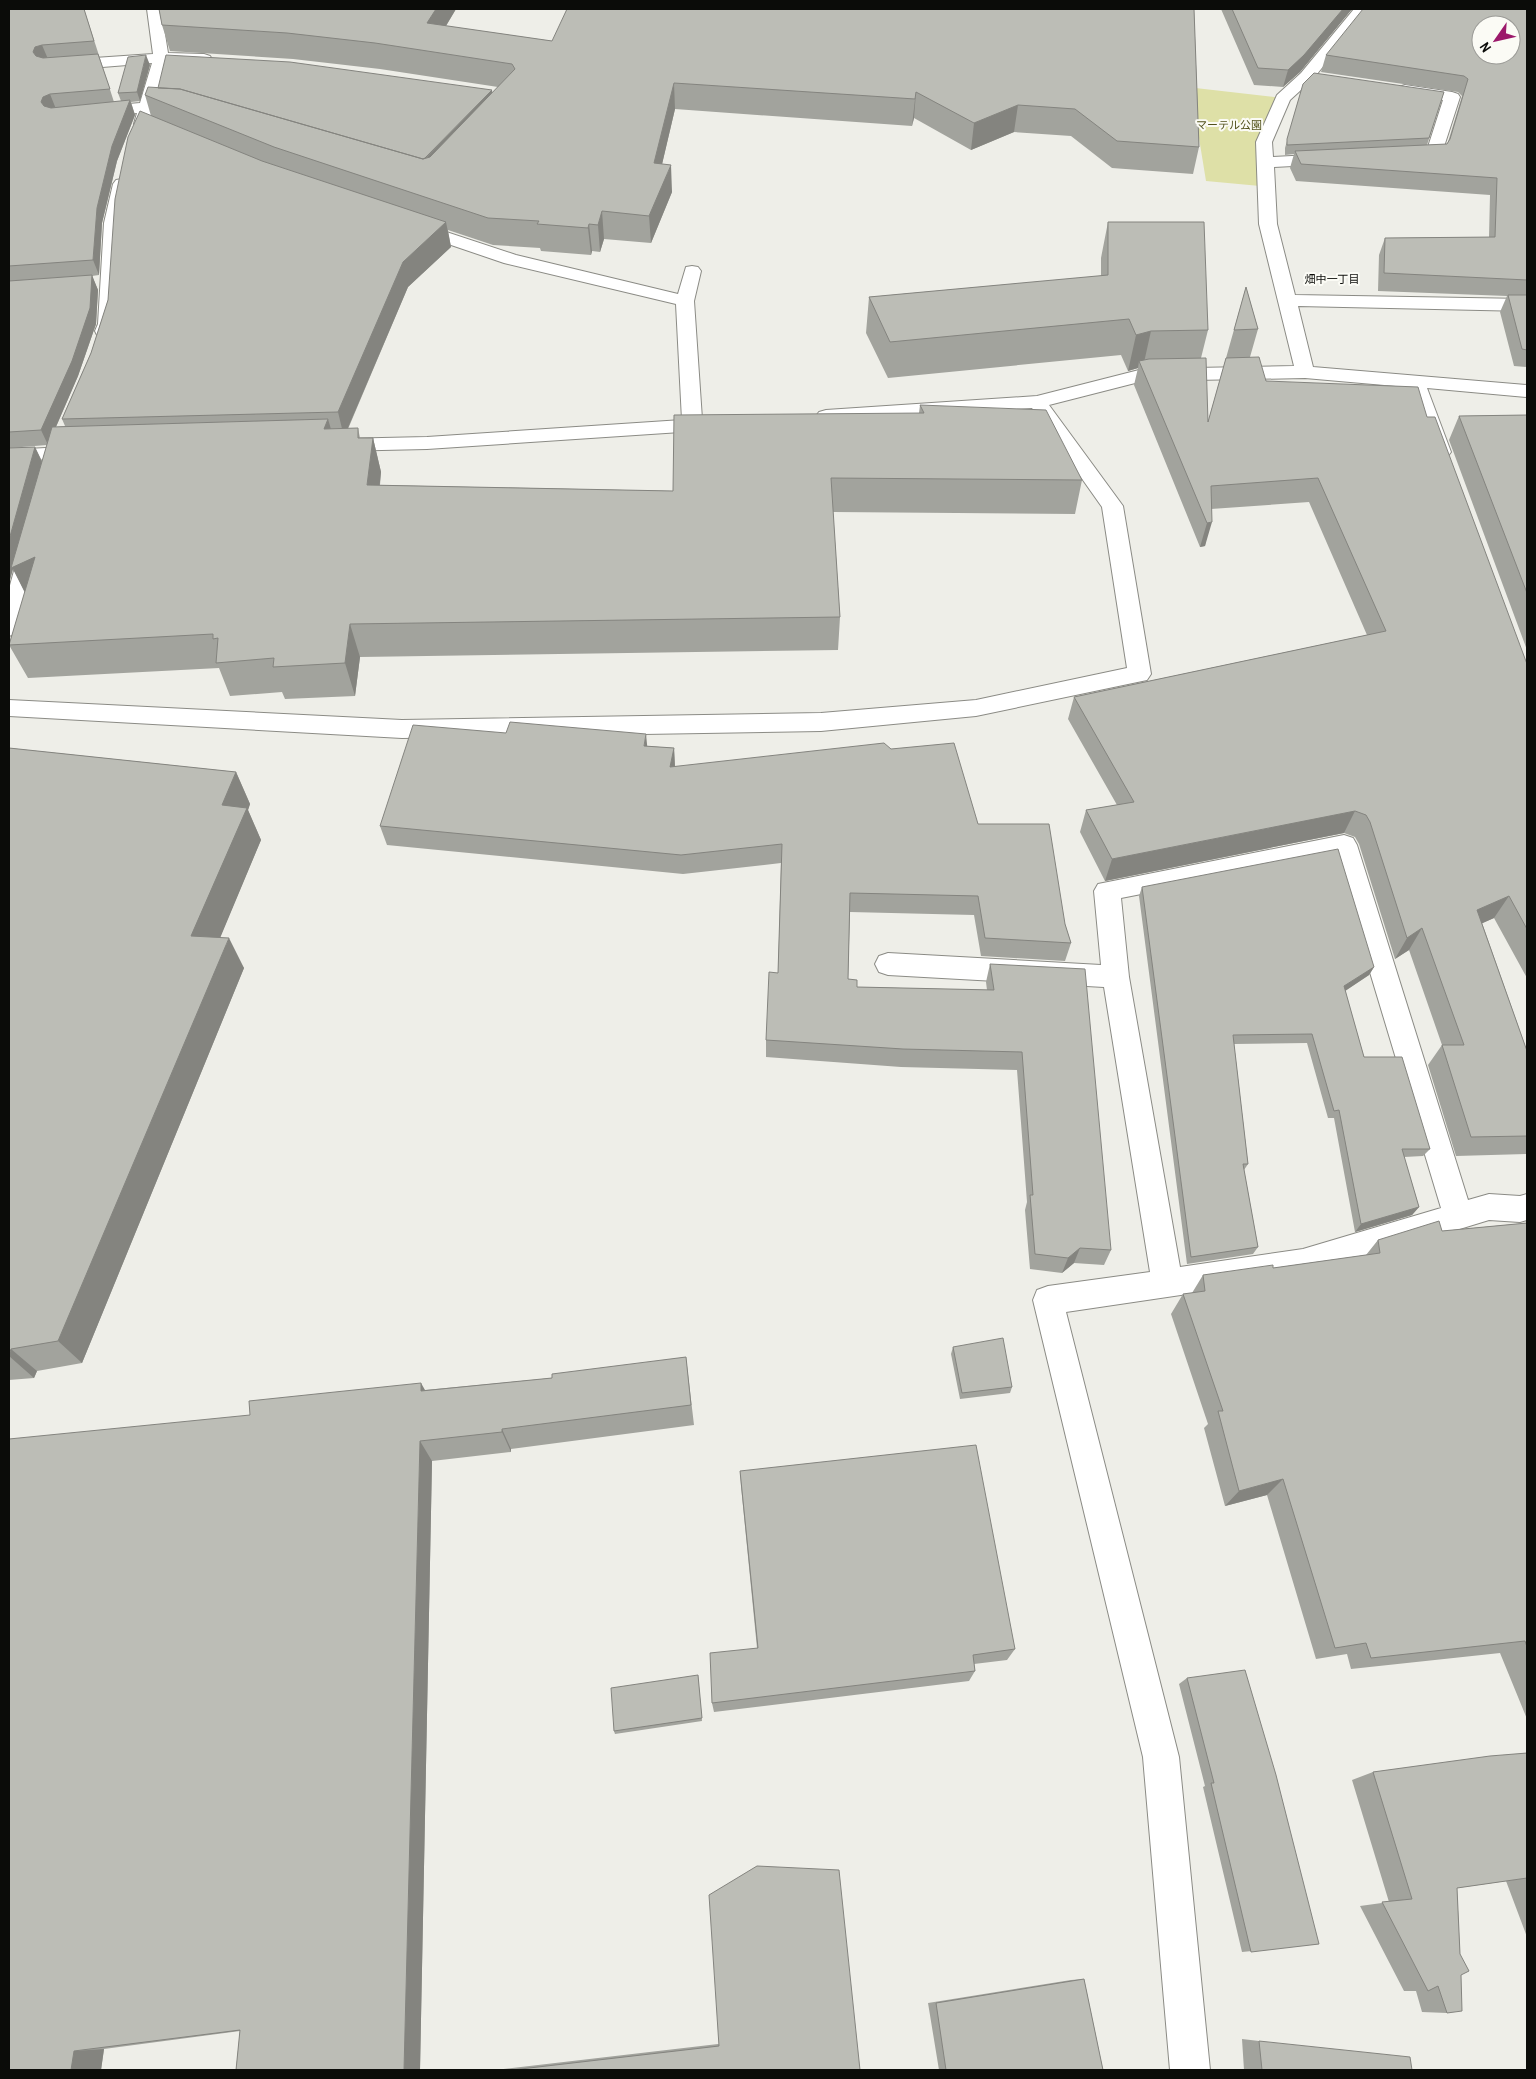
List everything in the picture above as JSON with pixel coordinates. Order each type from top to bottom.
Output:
[{"type":"street","points":[[134,143],[149,107],[161,58],[154,9]]},
{"type":"street","points":[[1305,372],[1268,224],[1264,142],[1282,98],[1307,76],[1362,9]]},
{"type":"street","points":[[48,66],[161,58],[220,60]]},
{"type":"street","points":[[1307,76],[1326,79]]},
{"type":"street","points":[[1394,88],[1452,97],[1434,155],[1394,157]]},
{"type":"street","points":[[84,113],[149,107],[190,109],[200,112]]},
{"type":"street","points":[[142,125],[160,133]]},
{"type":"street","points":[[1264,162],[1344,159]]},
{"type":"street","points":[[98,351],[107,324],[100,282],[125,170]]},
{"type":"street","points":[[398,221],[510,259],[686,301]]},
{"type":"street","points":[[692,270],[686,301],[692,425]]},
{"type":"street","points":[[1288,300],[1527,305]]},
{"type":"street","points":[[810,417],[1037,402],[1143,375],[1305,372],[1527,391]]},
{"type":"street","points":[[1415,381],[1449,474]]},
{"type":"street","points":[[9,708],[402,729],[821,722],[976,708],[1138,674],[1112,506],[1037,402]]},
{"type":"street","points":[[320,446],[427,443],[732,422]]},
{"type":"street","points":[[9,456],[96,452]]},
{"type":"street","points":[[9,628],[34,536]]},
{"type":"street","points":[[1167,1283],[1116,977],[1108,891],[1344,845],[1460,1217]]},
{"type":"street","points":[[888,964],[1116,977]]},
{"type":"street","points":[[1190,2070],[1161,1757],[1048,1300],[1303,1263],[1489,1207],[1520,1209],[1527,1207]]},
{"type":"green space","name":"マーテル公園","points":[[1178,86],[1283,98],[1260,186],[1206,181],[1199,138],[1182,136]]},
{"type":"building","points":[[9,9],[84,9],[94,41],[42,45],[35,47],[33,52],[36,56],[43,58],[98,54],[110,89],[50,94],[43,97],[41,102],[44,106],[51,108],[130,100],[112,146],[97,208],[93,260],[9,266]]},
{"type":"building","points":[[159,9],[436,9],[427,23],[552,41],[567,9],[1194,9],[1199,147],[1117,141],[1075,109],[1018,105],[974,123],[916,92],[915,99],[674,83],[654,163],[671,165],[649,216],[602,211],[598,225],[589,224],[588,228],[537,224],[539,221],[488,218],[274,147],[145,95],[148,87],[180,89],[423,159],[430,157],[515,69],[512,64],[375,43],[287,33],[162,25]]},
{"type":"building","points":[[1232,9],[1343,9],[1304,55],[1288,70],[1258,68]]},
{"type":"building","points":[[1363,9],[1527,9],[1527,280],[1384,273],[1385,238],[1495,237],[1497,178],[1301,164],[1295,151],[1447,144],[1468,79],[1464,76],[1326,55]]},
{"type":"building","points":[[146,55],[137,92],[118,93],[128,57]]},
{"type":"building","points":[[166,55],[290,62],[492,90],[423,159],[180,89],[158,88]]},
{"type":"building","points":[[1314,73],[1444,92],[1429,138],[1287,145],[1287,139],[1303,84]]},
{"type":"building","points":[[140,111],[262,161],[446,222],[403,262],[338,412],[62,419],[91,353],[108,300],[115,199],[128,137]]},
{"type":"building","points":[[1108,222],[1204,222],[1208,330],[1151,331],[1136,335],[1129,319],[890,342],[869,297],[1108,275]]},
{"type":"building","points":[[92,275],[90,308],[72,361],[41,430],[9,432],[9,281]]},
{"type":"building","points":[[1246,287],[1258,329],[1234,330]]},
{"type":"building","points":[[1508,295],[1527,295],[1527,350],[1522,349]]},
{"type":"building","points":[[1259,357],[1266,381],[1418,387],[1427,417],[1435,417],[1527,664],[1527,929],[1509,896],[1477,910],[1527,1051],[1527,1136],[1471,1137],[1442,1045],[1464,1045],[1422,928],[1407,938],[1370,822],[1366,815],[1355,811],[1112,859],[1086,810],[1134,802],[1074,697],[1386,631],[1318,478],[1211,486],[1212,522],[1207,523],[1139,361],[1149,359],[1206,358],[1208,422],[1226,358]]},
{"type":"building","points":[[920,405],[1046,410],[1082,480],[831,478],[840,617],[350,624],[345,663],[273,667],[274,658],[216,663],[218,638],[213,639],[213,634],[9,645],[35,557],[11,568],[52,427],[328,419],[324,429],[358,428],[358,438],[373,438],[367,485],[673,491],[674,415],[924,413]]},
{"type":"building","points":[[1527,415],[1527,593],[1459,416]]},
{"type":"building","points":[[35,447],[9,540],[9,448]]},
{"type":"building","points":[[510,722],[646,734],[644,746],[674,748],[670,767],[884,743],[891,749],[954,743],[978,824],[1049,824],[1065,924],[1071,943],[985,938],[978,896],[850,893],[848,979],[857,980],[857,987],[994,990],[990,964],[1085,969],[1111,1250],[1080,1248],[1068,1258],[1035,1254],[1030,1195],[1033,1195],[1022,1052],[903,1049],[766,1040],[769,972],[778,973],[782,844],[681,855],[380,826],[413,725],[506,733]]},
{"type":"building","points":[[9,748],[236,772],[222,805],[247,808],[191,936],[229,938],[58,1341],[11,1349],[9,1355]]},
{"type":"building","points":[[1338,849],[1374,967],[1344,986],[1364,1057],[1402,1057],[1430,1149],[1402,1149],[1419,1207],[1361,1224],[1339,1110],[1334,1111],[1312,1034],[1233,1035],[1248,1164],[1243,1164],[1258,1247],[1191,1257],[1142,887]]},
{"type":"building","points":[[1439,1221],[1442,1231],[1527,1223],[1527,1647],[1525,1641],[1371,1658],[1366,1643],[1335,1648],[1283,1479],[1239,1491],[1218,1411],[1223,1411],[1183,1294],[1205,1291],[1203,1275],[1273,1265],[1273,1268],[1380,1253],[1378,1240]]},
{"type":"building","points":[[1003,1338],[1012,1387],[962,1393],[953,1347]]},
{"type":"building","points":[[686,1357],[691,1405],[502,1429],[502,1432],[420,1441],[404,2070],[236,2070],[240,2030],[74,2051],[71,2070],[9,2070],[9,1439],[250,1415],[249,1401],[421,1383],[421,1391],[552,1378],[552,1374]]},
{"type":"building","points":[[976,1445],[1015,1649],[973,1655],[975,1671],[712,1703],[710,1653],[758,1648],[740,1471]]},
{"type":"building","points":[[1245,1670],[1276,1775],[1319,1944],[1251,1952],[1211,1783],[1214,1783],[1187,1678]]},
{"type":"building","points":[[698,1675],[702,1718],[614,1731],[611,1688]]},
{"type":"building","points":[[1527,1753],[1527,1878],[1457,1888],[1460,1954],[1469,1971],[1461,1975],[1462,2011],[1447,2013],[1438,1986],[1428,1991],[1382,1902],[1412,1899],[1373,1772],[1490,1756]]},
{"type":"building","points":[[757,1866],[839,1870],[860,2070],[512,2070],[719,2046],[709,1895]]},
{"type":"building","points":[[1084,1979],[1103,2070],[946,2070],[936,2003]]},
{"type":"building","points":[[1259,2041],[1410,2057],[1412,2070],[1262,2070]]},
{"type":"district","name":"畑中一丁目","points":[[1332,279]]}]
